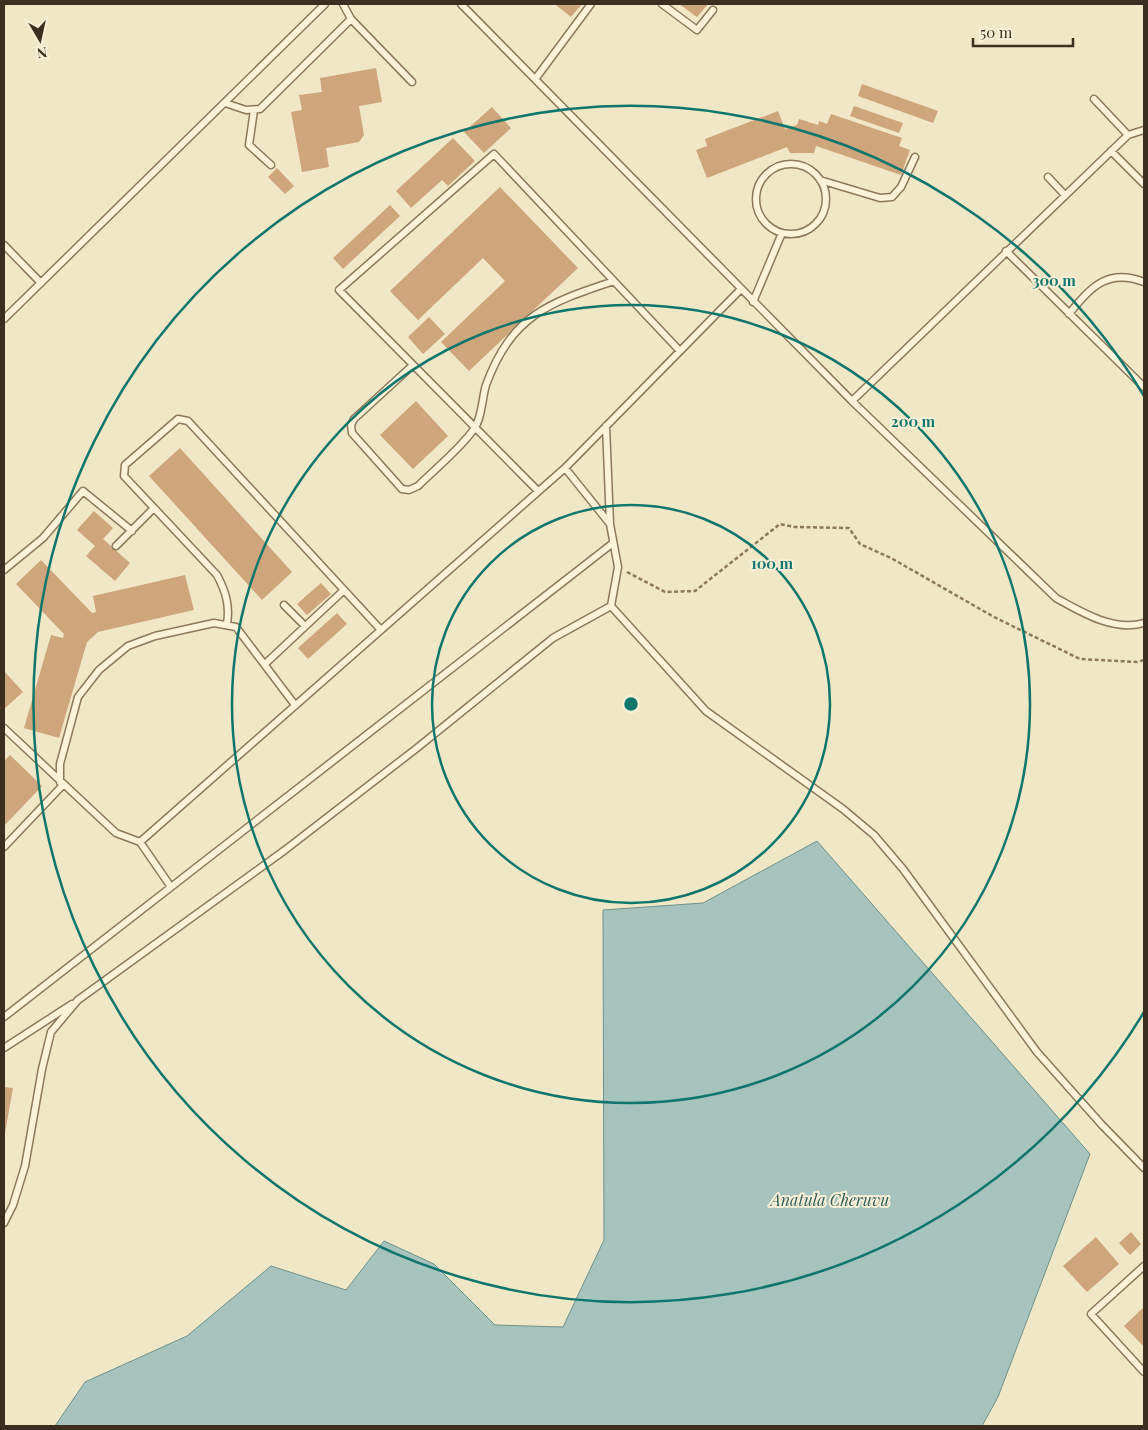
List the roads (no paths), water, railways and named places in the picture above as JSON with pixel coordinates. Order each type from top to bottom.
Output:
[{"type":"lane","points":[[4,319],[325,4]]},
{"type":"lane","points":[[342,4],[351,19],[412,82]]},
{"type":"lane","points":[[461,4],[852,400],[1056,598],[1081,612],[1109,622],[1136,625],[1144,623]]},
{"type":"lane","points":[[536,78],[590,4]]},
{"type":"lane","points":[[662,4],[697,30],[713,10]]},
{"type":"lane","points":[[225,103],[246,110],[260,109],[351,19]]},
{"type":"lane","points":[[1094,99],[1128,135]]},
{"type":"lane","points":[[254,110],[249,145],[271,165]]},
{"type":"lane","points":[[852,400],[1064,194],[1128,135],[1144,130]]},
{"type":"lane","points":[[1111,151],[1144,184]]},
{"type":"lane","points":[[538,491],[339,290],[494,154],[679,350]]},
{"type":"lane","points":[[820,180],[880,198],[892,197],[901,187],[915,157]]},
{"type":"lane","points":[[789,164],[807,168],[820,180],[825,191],[826,203],[822,215],[816,224],[800,233],[782,233],[763,222],[755,201],[756,190],[761,180],[778,166],[789,164]]},
{"type":"lane","points":[[1048,177],[1064,194]]},
{"type":"lane","points":[[754,302],[782,233]]},
{"type":"lane","points":[[4,245],[41,283]]},
{"type":"lane","points":[[1006,251],[1144,387]]},
{"type":"lane","points":[[1069,314],[1087,292],[1100,283],[1128,276],[1144,282]]},
{"type":"lane","points":[[413,365],[354,419],[351,425],[352,433],[402,488],[409,490],[418,486],[475,428],[486,386],[498,356],[518,330],[532,316],[550,304],[614,281]]},
{"type":"lane","points":[[140,842],[565,468],[741,289]]},
{"type":"lane","points":[[227,624],[228,603],[225,591],[217,576],[124,476],[125,465],[178,419],[188,421],[381,630]]},
{"type":"lane","points":[[606,426],[610,524],[618,567],[611,606]]},
{"type":"lane","points":[[565,468],[610,524]]},
{"type":"lane","points":[[4,570],[44,538],[83,491],[132,531]]},
{"type":"lane","points":[[116,546],[154,508]]},
{"type":"lane","points":[[4,1016],[613,543]]},
{"type":"lane","points":[[264,664],[344,590]]},
{"type":"lane","points":[[284,605],[305,626]]},
{"type":"lane","points":[[4,1048],[78,1000],[285,850],[417,748],[553,638],[611,606]]},
{"type":"lane","points":[[611,606],[706,711],[842,809],[874,835],[902,869],[1037,1052],[1102,1125],[1144,1168]]},
{"type":"lane","points":[[4,847],[61,783],[60,764],[78,697],[100,670],[128,646],[155,636],[214,623],[236,627],[295,705]]},
{"type":"lane","points":[[4,728],[116,833],[140,842],[170,887]]},
{"type":"lane","points":[[4,1223],[13,1205],[25,1166],[33,1113],[52,1032],[78,1000]]},
{"type":"lane","points":[[1144,1266],[1091,1314],[1144,1372]]},
{"type":"water","name":"Anatula Cheruvu","points":[[817,841],[1090,1154],[998,1397],[982,1426],[55,1426],[85,1382],[187,1336],[271,1266],[346,1290],[384,1241],[434,1264],[495,1325],[563,1327],[604,1240],[603,910],[703,903]]}]
